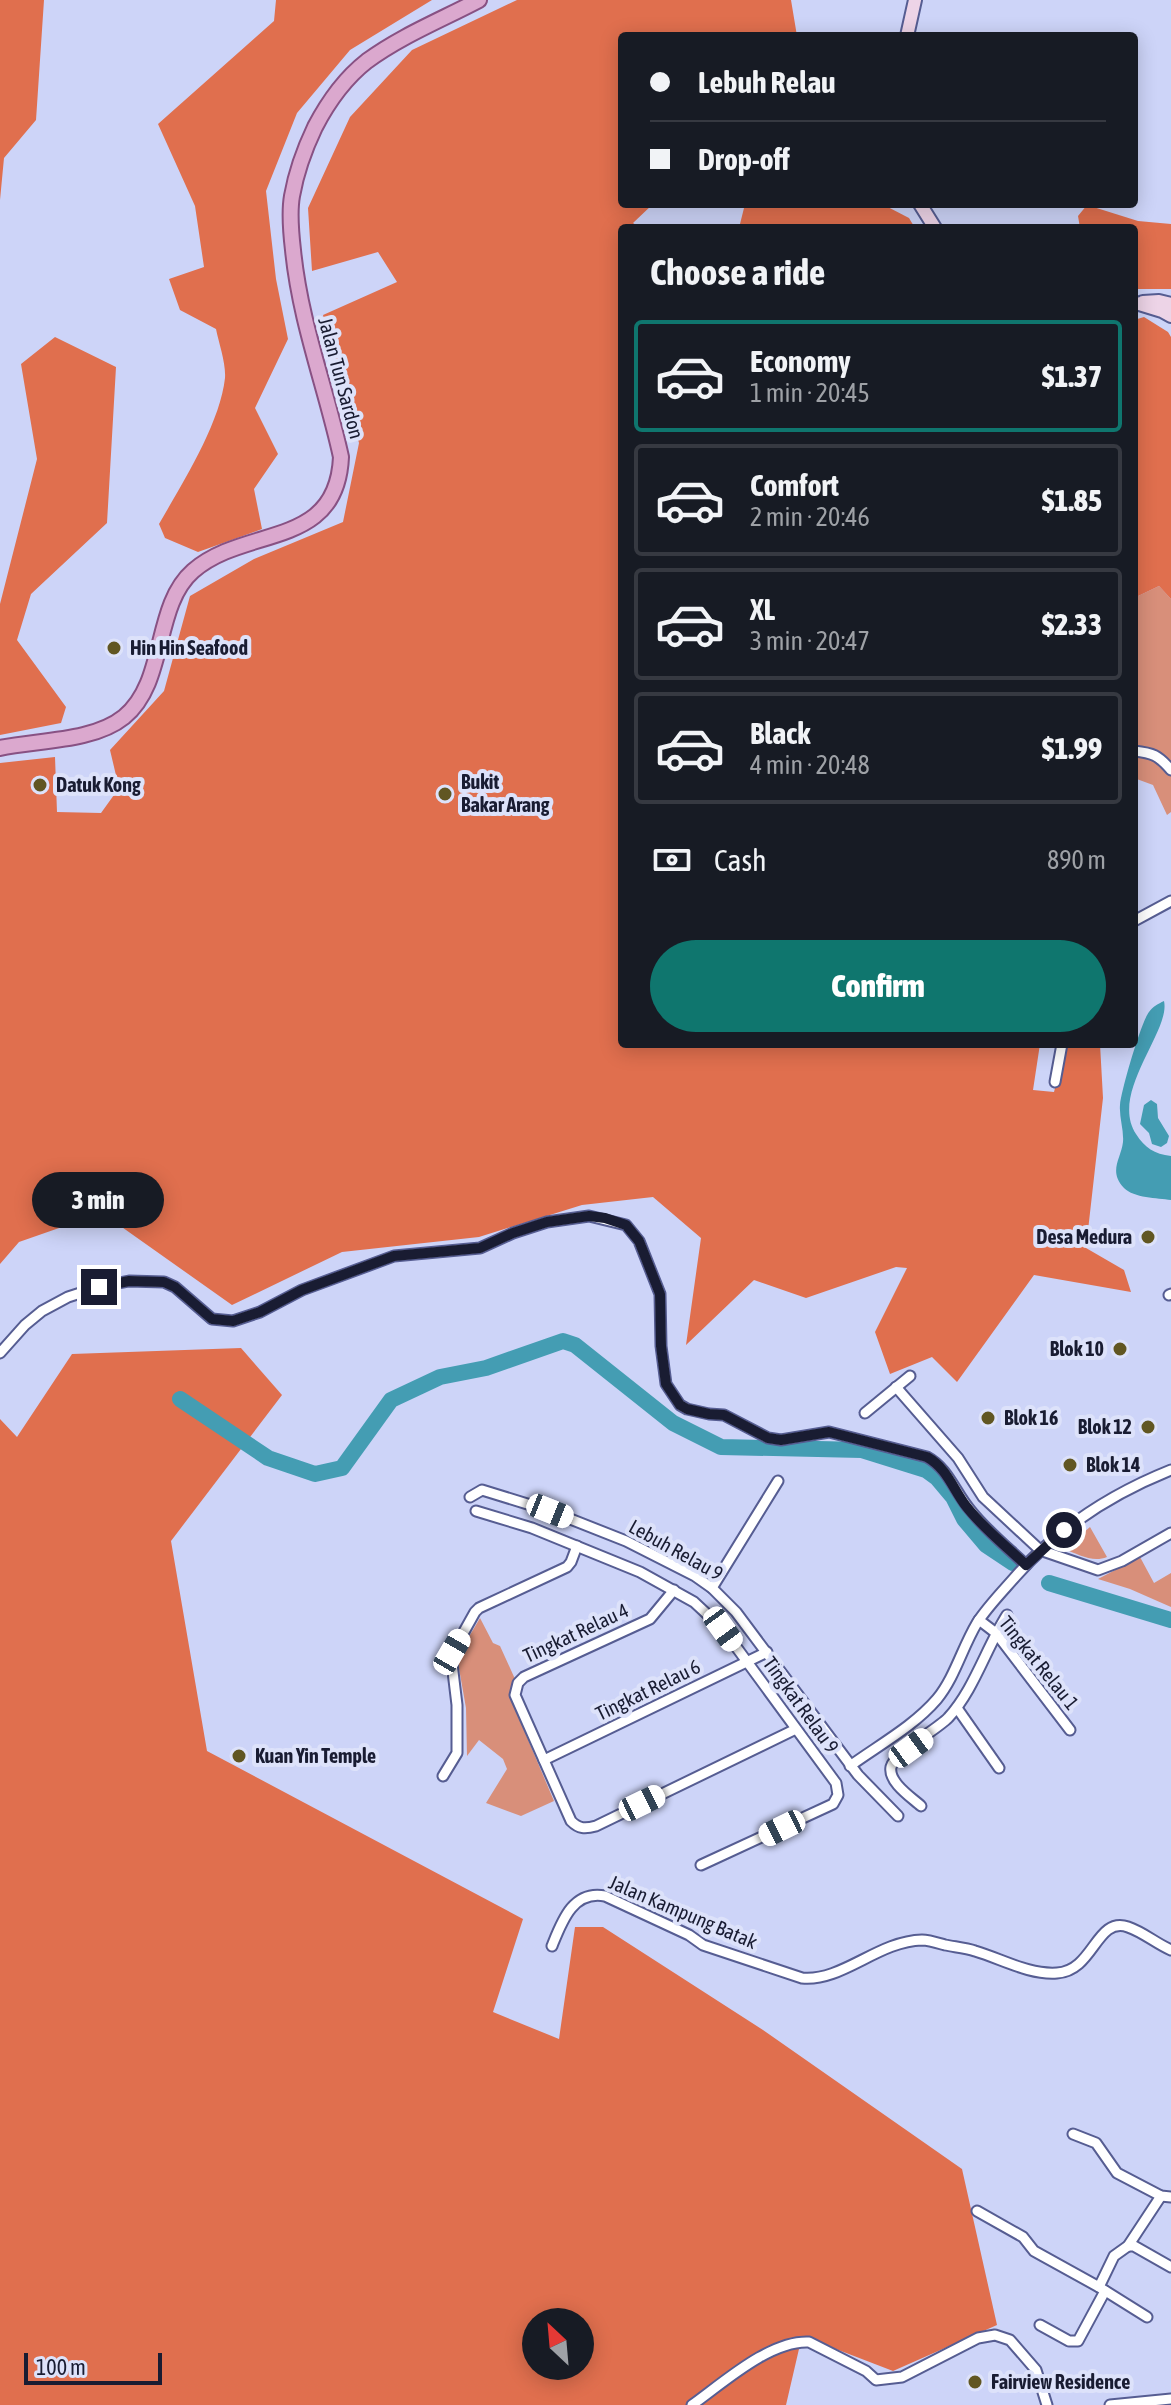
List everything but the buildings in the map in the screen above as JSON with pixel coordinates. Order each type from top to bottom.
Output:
[{"type":"main road","name":"Jalan Tun Sardon","points":[[0,748],[91,732],[125,716],[140,698],[149,680],[173,601],[191,572],[231,548],[293,530],[317,515],[332,497],[340,473],[341,457],[311,347],[295,270],[291,197],[307,144],[326,106],[344,83],[392,44],[479,0]]},
{"type":"main road","points":[[908,32],[915,0]]},
{"type":"main road","points":[[1138,302],[1149,300],[1171,304]]},
{"type":"main road","points":[[1138,304],[1171,316]]},
{"type":"street","points":[[1138,751],[1148,751],[1159,757],[1171,770]]},
{"type":"street","points":[[1138,919],[1171,901]]},
{"type":"street","points":[[1055,1082],[1061,1048]]},
{"type":"street","points":[[0,1353],[42,1311],[68,1297],[113,1283],[164,1282],[175,1287],[212,1319],[233,1321],[260,1312],[302,1290],[394,1256],[480,1248],[547,1222],[589,1216],[605,1218],[626,1225],[639,1241],[660,1294],[661,1346],[666,1384],[680,1405],[724,1415],[768,1438],[781,1440],[829,1432],[927,1457],[944,1471],[982,1524],[1026,1565]]},
{"type":"street","points":[[865,1413],[910,1376]]},
{"type":"street","points":[[896,1387],[958,1458],[983,1497],[1040,1550],[1098,1570],[1122,1561],[1171,1533]]},
{"type":"street","points":[[850,1766],[922,1715],[938,1698],[979,1620],[1040,1550],[1114,1496],[1171,1470]]},
{"type":"street","points":[[712,1588],[778,1481]]},
{"type":"street","name":"Lebuh Relau 9","points":[[470,1497],[482,1490],[550,1511],[626,1541],[712,1588],[725,1599],[767,1652],[850,1766],[898,1816]]},
{"type":"street","name":"Tingkat Relau 9","points":[[476,1511],[532,1528],[640,1572],[694,1602],[723,1629],[836,1783],[838,1795],[833,1804],[701,1865]]},
{"type":"street","points":[[443,1776],[457,1753],[457,1705],[451,1655],[467,1625],[479,1608],[567,1567],[577,1546]]},
{"type":"street","name":"Tingkat Relau 4","points":[[544,1760],[515,1695],[518,1683],[524,1677],[650,1619],[674,1590]]},
{"type":"street","points":[[921,1806],[894,1778],[891,1768],[895,1759],[945,1721],[957,1708],[1007,1615]]},
{"type":"street","name":"Tingkat Relau 1","points":[[979,1620],[996,1633],[1070,1730]]},
{"type":"street","name":"Tingkat Relau 6","points":[[544,1760],[767,1652]]},
{"type":"street","points":[[957,1708],[999,1768]]},
{"type":"street","points":[[544,1760],[571,1821],[585,1829],[796,1729]]},
{"type":"street","name":"Jalan Kampung Batak","points":[[552,1946],[563,1918],[572,1906],[594,1894],[605,1896],[689,1935],[703,1945],[816,1980],[877,1951],[922,1940],[973,1950],[1023,1968],[1057,1973],[1073,1970],[1102,1934],[1113,1927],[1126,1926],[1171,1950]]},
{"type":"street","points":[[1040,2325],[1069,2341],[1078,2341],[1114,2256],[1128,2246],[1166,2197],[1117,2173],[1096,2143],[1073,2134]]},
{"type":"street","points":[[977,2211],[1023,2237],[1034,2251],[1147,2317]]},
{"type":"street","points":[[1128,2246],[1134,2246],[1171,2267]]},
{"type":"street","points":[[692,2405],[759,2358],[799,2342],[809,2342],[866,2371],[876,2380],[902,2377],[978,2338],[995,2335],[1010,2340],[1036,2370],[1047,2405]]},
{"type":"street","points":[[1110,2405],[1171,2399]]},
{"type":"shaded area","points":[[0,0],[44,0],[36,120],[4,158],[0,200]]},
{"type":"shaded area","points":[[276,0],[432,0],[350,50],[297,113],[266,191],[276,279],[288,339],[255,408],[278,454],[254,489],[262,529],[198,552],[165,538],[159,524],[208,434],[222,396],[225,372],[216,329],[180,310],[169,279],[204,267],[195,206],[158,124],[274,21]]},
{"type":"shaded area","points":[[517,0],[791,0],[796,32],[618,32],[618,208],[649,208],[634,224],[618,224],[618,1048],[1039,1048],[1033,1090],[1054,1092],[1065,1048],[1100,1048],[1103,1098],[1086,1248],[1124,1270],[1131,1292],[1034,1275],[957,1382],[932,1357],[890,1374],[875,1332],[907,1268],[896,1267],[806,1298],[754,1280],[686,1345],[701,1238],[653,1197],[582,1205],[479,1237],[342,1252],[232,1305],[102,1213],[19,1242],[0,1264],[0,763],[55,757],[57,812],[101,813],[119,788],[110,750],[164,691],[190,596],[254,559],[343,522],[359,443],[323,315],[397,282],[378,252],[312,271],[308,208],[350,117],[412,50]]},
{"type":"shaded area","points":[[744,208],[890,208],[909,218],[913,224],[740,224]]},
{"type":"shaded area","points":[[1085,208],[1097,208],[1138,221],[1171,224],[1171,289],[1138,289],[1138,224],[1079,224],[1078,216]]},
{"type":"shaded area","points":[[1144,317],[1171,337],[1171,599],[1159,586],[1138,596],[1138,319]]},
{"type":"shaded area","points":[[55,337],[116,367],[107,523],[31,594],[17,640],[66,707],[61,723],[0,735],[0,604],[37,459],[21,364]]},
{"type":"shaded area","points":[[1159,586],[1171,599],[1171,812],[1167,815],[1153,785],[1138,779],[1138,596]]},
{"type":"shaded area","points":[[1164,1001],[1159,1029],[1135,1082],[1130,1100],[1130,1118],[1136,1134],[1147,1147],[1171,1156],[1171,1200],[1128,1191],[1119,1182],[1116,1170],[1123,1142],[1120,1105],[1138,1039],[1152,1008]]},
{"type":"shaded area","points":[[1151,1100],[1157,1104],[1158,1118],[1169,1136],[1167,1143],[1161,1147],[1152,1144],[1149,1133],[1140,1124],[1144,1105]]},
{"type":"shaded area","points":[[241,1348],[282,1395],[171,1541],[207,1751],[523,1919],[493,2012],[559,2039],[575,1927],[603,1927],[763,2030],[962,2169],[997,2325],[893,2371],[802,2336],[786,2405],[0,2405],[0,1419],[17,1437],[72,1354]]},
{"type":"shaded area","points":[[1090,1527],[1107,1557],[1090,1558],[1064,1549]]},
{"type":"shaded area","points":[[1140,1557],[1154,1583],[1171,1573],[1171,1607],[1098,1579]]},
{"type":"shaded area","points":[[480,1618],[493,1643],[500,1646],[515,1679],[510,1697],[554,1801],[521,1816],[486,1803],[507,1769],[503,1759],[479,1740],[467,1756],[466,1708],[457,1657]]},
{"type":"waterway","points":[[180,1399],[268,1458],[315,1474],[342,1468],[391,1400],[440,1377],[486,1368],[563,1341],[575,1345],[673,1423],[721,1447],[862,1450],[926,1470],[953,1497],[964,1519],[986,1545],[1013,1563]]},
{"type":"waterway","points":[[1049,1583],[1171,1620]]},
{"type":"place","name":"Hin Hin Seafood","points":[[114,648]]},
{"type":"place","name":"Datuk Kong","points":[[40,785]]},
{"type":"place","name":"Bukit Bakar Arang","points":[[445,794]]},
{"type":"place","name":"Desa Medura","points":[[1148,1237]]},
{"type":"place","name":"Blok 10","points":[[1120,1349]]},
{"type":"place","name":"Blok 16","points":[[988,1418]]},
{"type":"place","name":"Blok 12","points":[[1148,1427]]},
{"type":"place","name":"Blok 14","points":[[1070,1465]]},
{"type":"place","name":"Kuan Yin Temple","points":[[239,1756]]},
{"type":"place","name":"Fairview Residence","points":[[975,2382]]},
{"type":"route","points":[[99,1287],[129,1281],[164,1282],[175,1287],[212,1319],[233,1321],[260,1312],[302,1290],[394,1256],[480,1248],[547,1222],[574,1217],[605,1218],[626,1225],[639,1241],[660,1294],[661,1346],[666,1384],[680,1405],[724,1415],[768,1438],[781,1440],[829,1432],[927,1457],[944,1471],[982,1524],[1026,1565],[1064,1530]]}]
